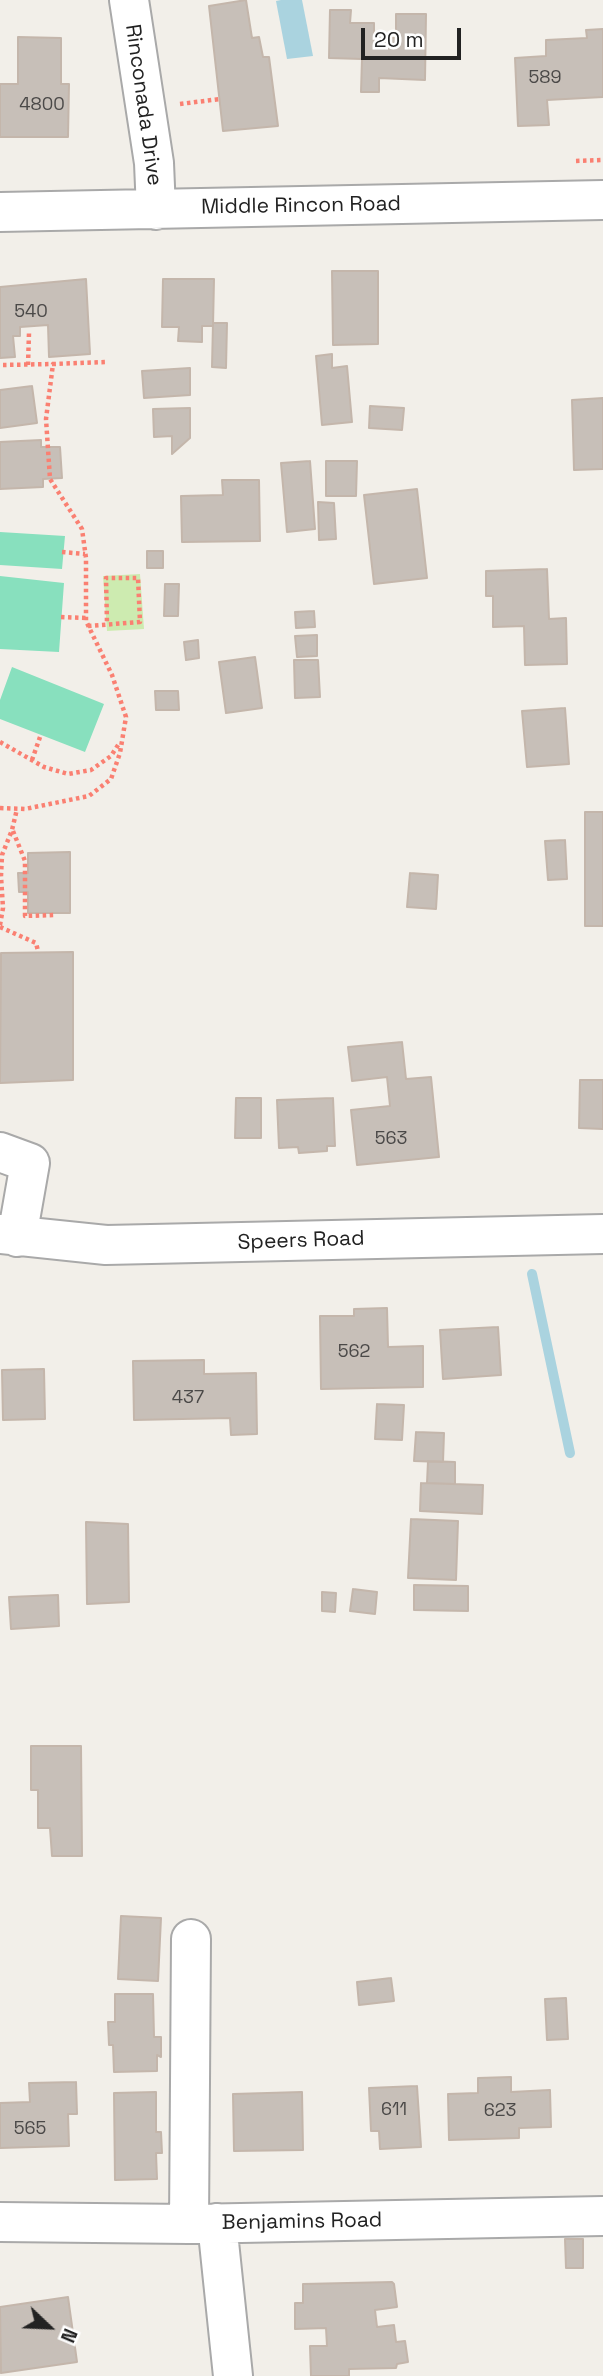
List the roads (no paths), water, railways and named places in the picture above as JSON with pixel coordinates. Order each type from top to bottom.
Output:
[{"type":"street","name":"Rinconada Drive","points":[[129,0],[154,163],[156,210]]},
{"type":"street","name":"Middle Rincon Road","points":[[0,212],[603,200]]},
{"type":"street","points":[[0,1152],[30,1163],[8,1235]]},
{"type":"street","name":"Speers Road","points":[[8,1235],[106,1245],[603,1234]]},
{"type":"street","points":[[191,1939],[203,2224],[233,2376]]},
{"type":"street","name":"Benjamins Road","points":[[0,2222],[203,2224],[603,2216]]},
{"type":"water","points":[[302,0],[313,56],[287,59],[276,1]]},
{"type":"waterway","points":[[532,1274],[570,1453]]}]
